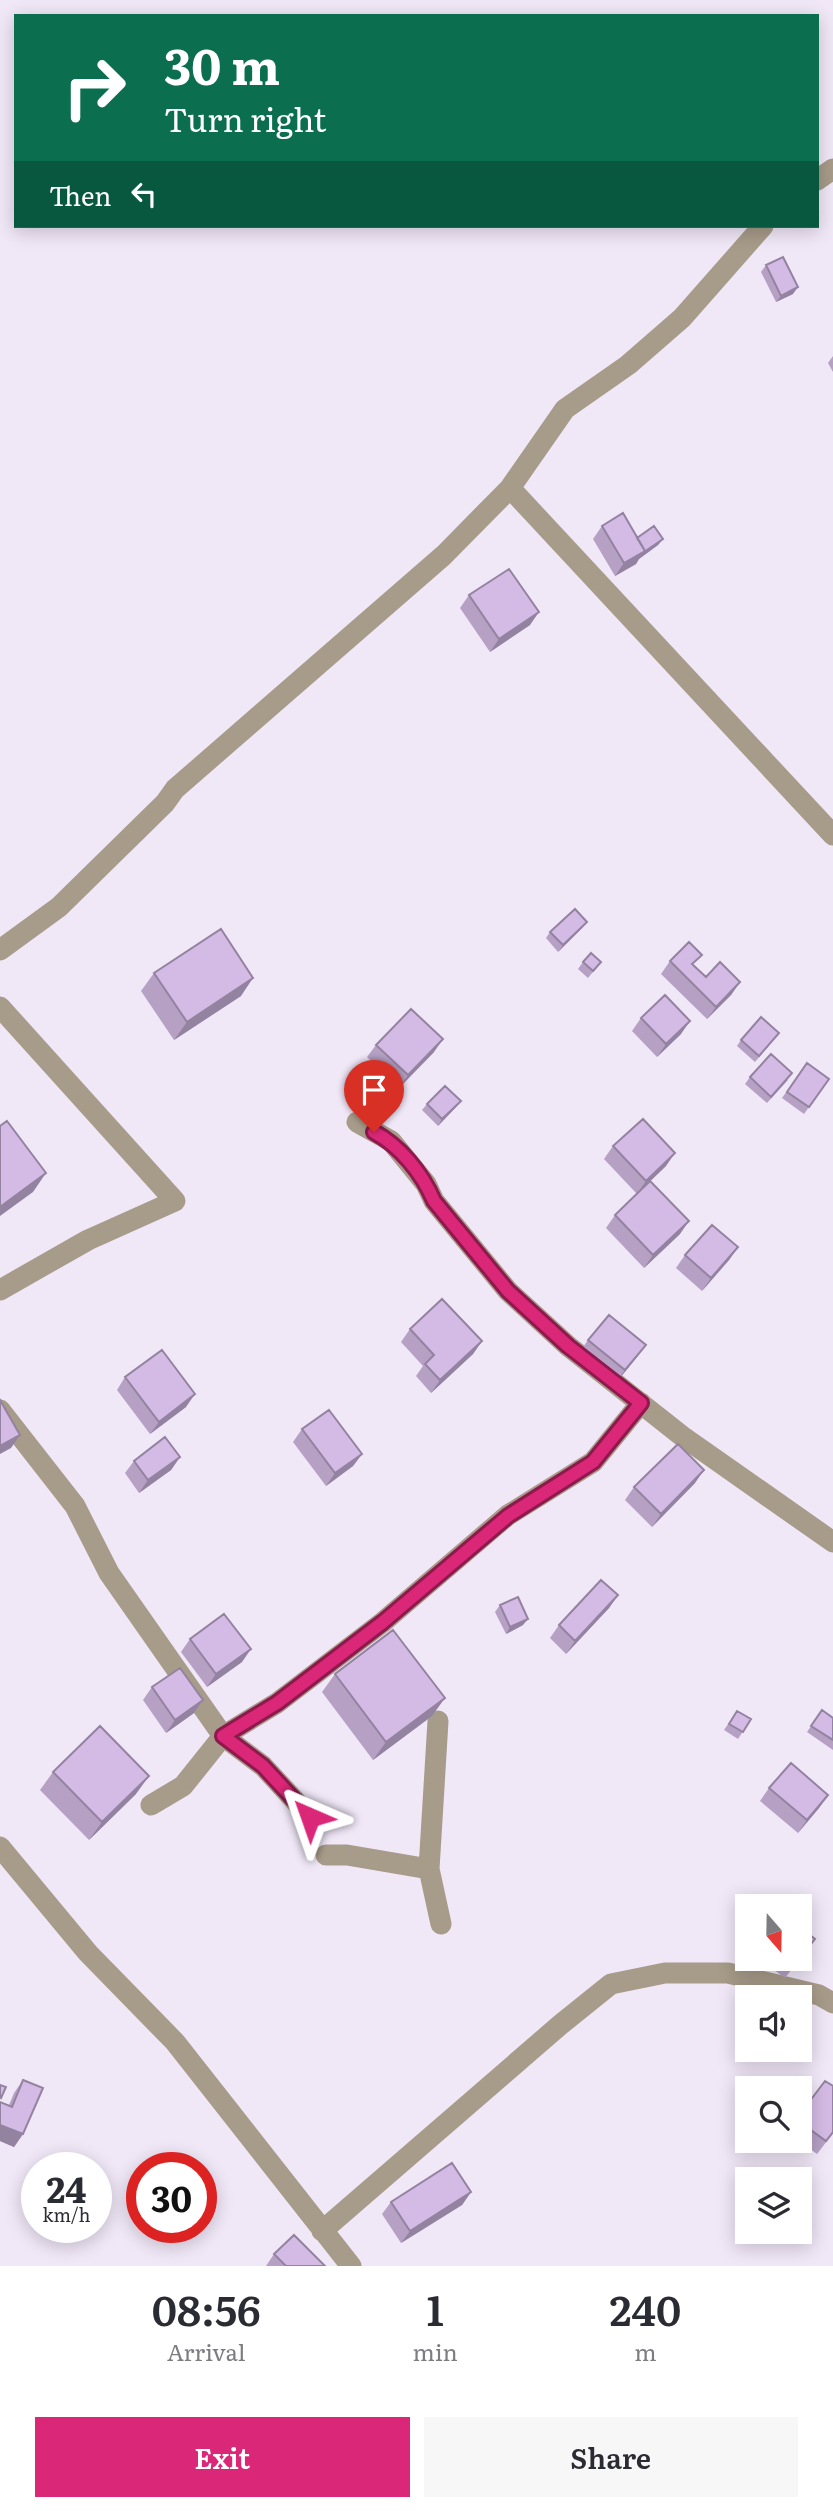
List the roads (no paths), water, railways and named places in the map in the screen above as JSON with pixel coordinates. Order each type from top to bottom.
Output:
[{"type":"street","points":[[0,950],[59,907],[165,803],[175,789],[444,555],[510,488],[565,409],[628,365],[682,318],[761,228]]},
{"type":"street","points":[[510,488],[833,835]]},
{"type":"street","points":[[0,1007],[175,1200],[88,1240],[0,1290]]},
{"type":"street","points":[[357,1122],[391,1141],[426,1184],[434,1201],[508,1291],[568,1346],[682,1436],[833,1542]]},
{"type":"street","points":[[151,1805],[183,1786],[223,1736],[277,1703],[383,1622],[508,1516],[593,1462],[641,1403]]},
{"type":"street","points":[[0,1410],[75,1506],[109,1573],[223,1736],[263,1766],[310,1817]]},
{"type":"street","points":[[438,1721],[429,1869],[442,1924]]},
{"type":"street","points":[[0,1847],[88,1953],[176,2042],[351,2266]]},
{"type":"street","points":[[326,1855],[347,1855],[429,1869]]},
{"type":"street","points":[[322,2231],[611,1984],[665,1973],[728,1973],[819,1996],[833,2003]]}]
